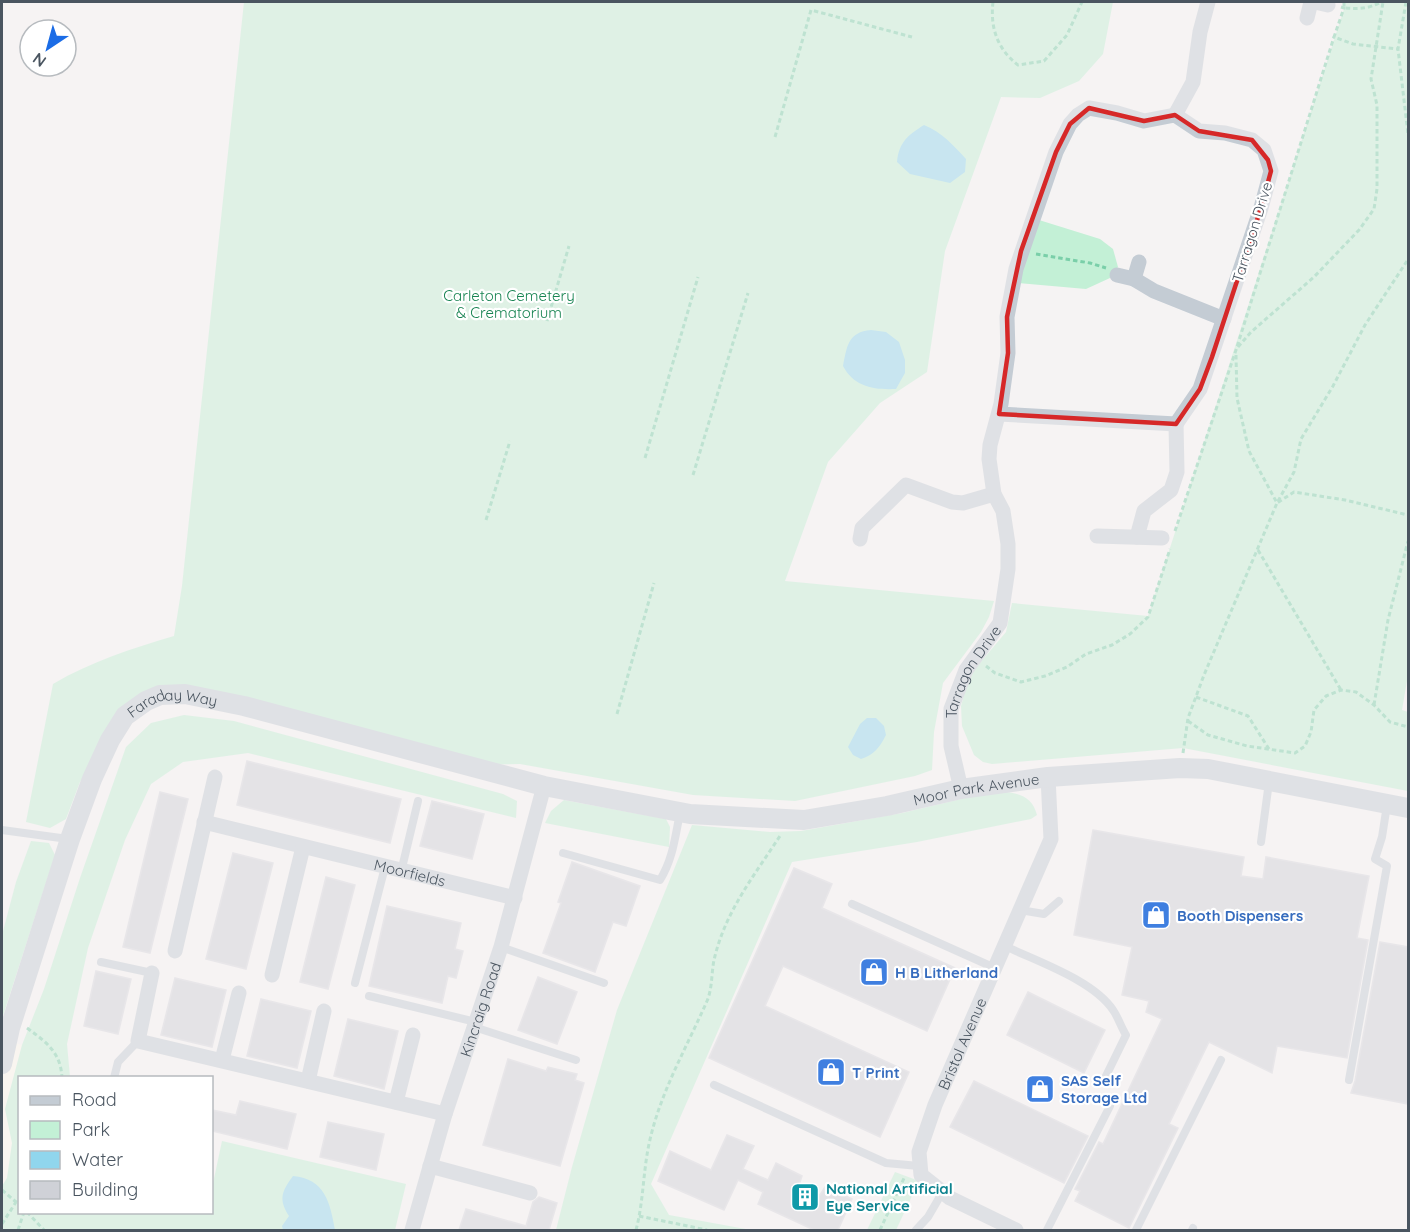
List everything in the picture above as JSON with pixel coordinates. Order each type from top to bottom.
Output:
[{"type":"street","points":[[1175,115],[1193,82],[1200,32],[1208,2]]},
{"type":"street","points":[[1307,18],[1318,3]]},
{"type":"street","name":"Tarragon Drive","points":[[961,789],[951,746],[951,709],[966,670],[1000,623],[1008,569],[1008,544],[1003,511],[994,494],[989,459],[990,445],[999,414],[1008,353],[1007,317],[1021,251],[1056,152],[1078,115],[1089,108],[1117,112],[1144,122],[1175,115],[1199,131],[1225,133],[1252,140],[1264,150],[1271,171],[1261,208],[1200,389],[1176,424]]},
{"type":"street","points":[[1134,279],[1139,262]]},
{"type":"street","points":[[1117,275],[1134,279],[1154,291],[1224,319]]},
{"type":"street","points":[[999,414],[1176,424],[1177,472],[1171,490],[1144,511],[1137,537]]},
{"type":"street","points":[[860,539],[862,528],[903,479],[952,502],[963,503],[994,494]]},
{"type":"street","points":[[1097,536],[1162,538]]},
{"type":"street","name":"Faraday Way","points":[[2,1063],[10,1029],[70,839],[92,779],[124,716],[146,701],[160,695],[185,694],[244,706],[544,786]]},
{"type":"street","name":"Moor Park Avenue","points":[[544,786],[680,812],[804,820],[961,789],[1048,777],[1180,768],[1208,769],[1408,808]]},
{"type":"street","points":[[175,951],[215,777]]},
{"type":"street","name":"Bristol Avenue","points":[[920,1170],[919,1152],[934,1105],[1052,839],[1048,777]]},
{"type":"street","name":"Kincraig Road","points":[[412,1230],[445,1114],[516,898],[544,786]]},
{"type":"street","name":"Moorfields","points":[[204,822],[401,872],[516,898]]},
{"type":"street","points":[[272,975],[303,847]]},
{"type":"street","points":[[152,973],[138,1041],[445,1114]]},
{"type":"street","points":[[222,1060],[239,993]]},
{"type":"street","points":[[308,1081],[324,1011]]},
{"type":"street","points":[[396,1102],[413,1035]]},
{"type":"street","points":[[430,1166],[530,1193]]},
{"type":"street","points":[[920,1170],[942,1193],[992,1222],[1016,1230]]},
{"type":"lane","points":[[1261,842],[1269,781]]},
{"type":"lane","points":[[401,872],[418,801]]},
{"type":"lane","points":[[1349,1080],[1387,866],[1375,859],[1382,837],[1387,805]]},
{"type":"lane","points":[[563,853],[660,880],[668,867],[672,854],[680,812]]},
{"type":"lane","points":[[2,831],[70,839]]},
{"type":"lane","points":[[355,983],[385,867]]},
{"type":"lane","points":[[1020,910],[1044,914],[1059,901]]},
{"type":"lane","points":[[852,904],[995,968]]},
{"type":"lane","points":[[1005,946],[1079,981],[1112,1008],[1126,1035],[1105,1078]]},
{"type":"lane","points":[[501,947],[604,983]]},
{"type":"lane","points":[[100,962],[152,973]]},
{"type":"lane","points":[[369,996],[475,1025],[576,1060]]},
{"type":"lane","points":[[114,1076],[118,1062],[138,1041]]},
{"type":"lane","points":[[1136,1230],[1221,1060]]},
{"type":"lane","points":[[714,1085],[886,1162],[920,1170]]},
{"type":"lane","points":[[1047,1230],[1110,1106]]},
{"type":"lane","points":[[916,1230],[928,1217],[942,1193]]},
{"type":"path","points":[[993,2],[997,43],[1008,58],[1018,65],[1044,62],[1067,35],[1082,2]]},
{"type":"path","points":[[1344,2],[1334,37],[1353,44],[1398,49]]},
{"type":"path","points":[[1318,3],[1361,9],[1382,2]]},
{"type":"path","points":[[1277,502],[1249,451],[1237,398],[1236,350],[1251,332],[1314,277],[1359,230],[1374,209],[1377,189],[1377,105],[1371,79],[1382,2]]},
{"type":"path","points":[[1406,2],[1398,49],[1408,134]]},
{"type":"path","points":[[775,137],[811,10],[912,37]]},
{"type":"path","points":[[547,321],[569,246]]},
{"type":"path","points":[[1021,251],[1090,263],[1111,270],[1117,275]]},
{"type":"path","points":[[1180,768],[1188,721],[1196,697],[1220,634],[1277,502],[1294,472],[1301,439],[1333,386],[1365,324],[1408,261],[1408,254]]},
{"type":"path","points":[[645,458],[698,277]]},
{"type":"path","points":[[693,475],[748,293]]},
{"type":"path","points":[[486,520],[510,441]]},
{"type":"path","points":[[1277,502],[1294,492],[1345,500],[1408,515]]},
{"type":"path","points":[[1374,705],[1388,620],[1408,541]]},
{"type":"path","points":[[1258,550],[1341,690]]},
{"type":"path","points":[[617,714],[654,583]]},
{"type":"path","points":[[1188,721],[1208,735],[1247,746],[1295,753],[1305,746],[1311,732],[1314,710],[1326,696],[1341,690],[1356,692],[1374,705],[1390,722],[1408,727]]},
{"type":"path","points":[[1196,697],[1248,716],[1269,749]]},
{"type":"path","points":[[636,1230],[648,1149],[657,1114],[709,998],[718,946],[734,906],[791,819]]},
{"type":"path","points":[[10,1029],[28,1029],[46,1042],[57,1054],[62,1076]]},
{"type":"path","points":[[880,1230],[906,1175],[920,1170]]},
{"type":"path","points":[[2,1190],[18,1204],[2,1224]]},
{"type":"path","points":[[18,1230],[24,1214]]},
{"type":"path","points":[[27,1214],[44,1230]]},
{"type":"path","points":[[639,1216],[707,1230]]},
{"type":"highlighted area","points":[[1089,108],[1144,121],[1175,115],[1199,131],[1252,140],[1268,160],[1271,171],[1261,208],[1212,357],[1200,389],[1176,424],[999,414],[1008,353],[1007,317],[1021,251],[1056,152],[1070,124]]},
{"type":"shaded area","points":[[2,1039],[22,1045],[5,1109],[12,1143],[7,1178],[2,1186]]},
{"type":"green space","name":"Carleton Cemetery & Crematorium","points":[[244,2],[1113,2],[1103,54],[1079,81],[1040,98],[1001,97],[945,251],[927,372],[880,403],[828,462],[785,581],[994,601],[981,632],[943,683],[934,732],[932,770],[915,776],[795,801],[693,795],[520,764],[472,765],[160,695],[110,740],[80,782],[66,819],[50,828],[26,822],[53,684],[97,662],[174,636],[182,586]]},
{"type":"green space","points":[[1344,2],[1408,2],[1408,675],[1402,710],[1408,712],[1408,791],[1183,748],[992,764],[983,762],[974,755],[962,726],[961,706],[974,670],[1006,632],[1012,603],[1148,616],[1344,9]]},
{"type":"green space","points":[[1039,220],[1100,239],[1113,249],[1118,267],[1110,278],[1086,289],[1018,283]]},
{"type":"green space","points":[[184,715],[234,721],[503,794],[517,801],[516,818],[248,753],[183,762],[151,784],[125,840],[88,948],[67,1044],[70,1076],[18,1076],[18,1214],[213,1214],[213,1183],[222,1141],[406,1184],[395,1230],[2,1230],[2,1186],[7,1178],[12,1143],[5,1109],[22,1045],[44,989],[126,747],[151,723]]},
{"type":"green space","points":[[1007,792],[1018,794],[1030,801],[1037,815],[1031,819],[917,842],[792,862],[651,1184],[669,1215],[751,1230],[556,1230],[617,1010],[692,825],[770,832],[801,831],[902,813],[978,795]]},
{"type":"green space","points":[[564,800],[666,819],[670,827],[669,847],[545,823],[551,811]]},
{"type":"green space","points":[[31,841],[49,843],[55,855],[2,1019],[2,935],[16,882]]},
{"type":"green space","points":[[895,1172],[919,1181],[896,1230],[867,1230]]},
{"type":"water","points":[[924,125],[942,135],[966,159],[965,172],[950,183],[910,174],[897,162],[905,140]]},
{"type":"water","points":[[863,331],[886,332],[899,342],[905,360],[905,373],[896,389],[865,386],[853,379],[843,366],[853,337]]},
{"type":"water","points":[[867,718],[876,718],[884,726],[886,735],[876,750],[861,759],[853,755],[848,747],[860,724]]},
{"type":"water","points":[[293,1176],[304,1178],[319,1187],[328,1201],[335,1230],[283,1230],[282,1226],[289,1216],[283,1205],[283,1195]]},
{"type":"building","points":[[247,761],[401,799],[390,843],[237,805]]},
{"type":"building","points":[[160,792],[188,799],[150,953],[123,947]]},
{"type":"building","points":[[432,801],[484,814],[472,859],[420,846]]},
{"type":"building","points":[[1093,830],[1244,857],[1241,876],[1263,879],[1266,857],[1369,876],[1357,938],[1368,940],[1347,1058],[1277,1046],[1272,1073],[1209,1042],[1169,1124],[1178,1128],[1129,1228],[1075,1201],[1080,1191],[1075,1189],[1099,1142],[1103,1144],[1162,1019],[1146,1012],[1149,1001],[1122,995],[1132,947],[1074,935]]},
{"type":"building","points":[[233,853],[273,863],[246,969],[206,959]]},
{"type":"building","points":[[572,862],[640,886],[626,926],[613,922],[595,972],[543,953],[561,903],[558,902]]},
{"type":"building","points":[[794,868],[832,884],[822,908],[955,968],[927,1031],[783,966],[765,1006],[909,1072],[880,1137],[709,1058]]},
{"type":"building","points":[[326,877],[355,885],[328,989],[300,982]]},
{"type":"building","points":[[387,906],[461,923],[455,949],[463,951],[456,978],[448,976],[442,1003],[369,986]]},
{"type":"building","points":[[1380,942],[1408,947],[1408,1104],[1351,1093]]},
{"type":"building","points":[[96,971],[131,979],[118,1034],[84,1026]]},
{"type":"building","points":[[538,977],[577,992],[557,1044],[518,1030]]},
{"type":"building","points":[[175,978],[226,990],[212,1047],[161,1035]]},
{"type":"building","points":[[1028,992],[1105,1030],[1084,1073],[1007,1035]]},
{"type":"building","points":[[261,999],[311,1011],[297,1068],[247,1056]]},
{"type":"building","points":[[348,1019],[398,1031],[384,1089],[334,1076]]},
{"type":"building","points":[[508,1059],[546,1071],[548,1067],[577,1074],[575,1080],[584,1083],[560,1166],[483,1145]]},
{"type":"building","points":[[974,1081],[1088,1136],[1064,1183],[950,1127]]},
{"type":"building","points":[[240,1101],[296,1114],[287,1149],[213,1131],[213,1110],[236,1115]]},
{"type":"building","points":[[328,1122],[384,1134],[376,1170],[320,1157]]},
{"type":"building","points":[[727,1135],[754,1146],[743,1169],[768,1180],[776,1163],[802,1176],[799,1185],[820,1195],[825,1187],[852,1199],[838,1230],[814,1230],[758,1204],[763,1192],[738,1180],[724,1210],[658,1181],[670,1151],[711,1170]]},
{"type":"building","points":[[539,1197],[557,1203],[549,1230],[459,1230],[466,1209],[526,1226],[533,1202]]},
{"type":"place","name":"Booth Dispensers","points":[[1156,915]]},
{"type":"place","name":"H B Litherland","points":[[874,972]]},
{"type":"place","name":"T Print","points":[[831,1072]]},
{"type":"place","name":"SAS Self Storage Ltd","points":[[1040,1089]]},
{"type":"place","name":"National Artificial Eye Service","points":[[805,1197]]}]
